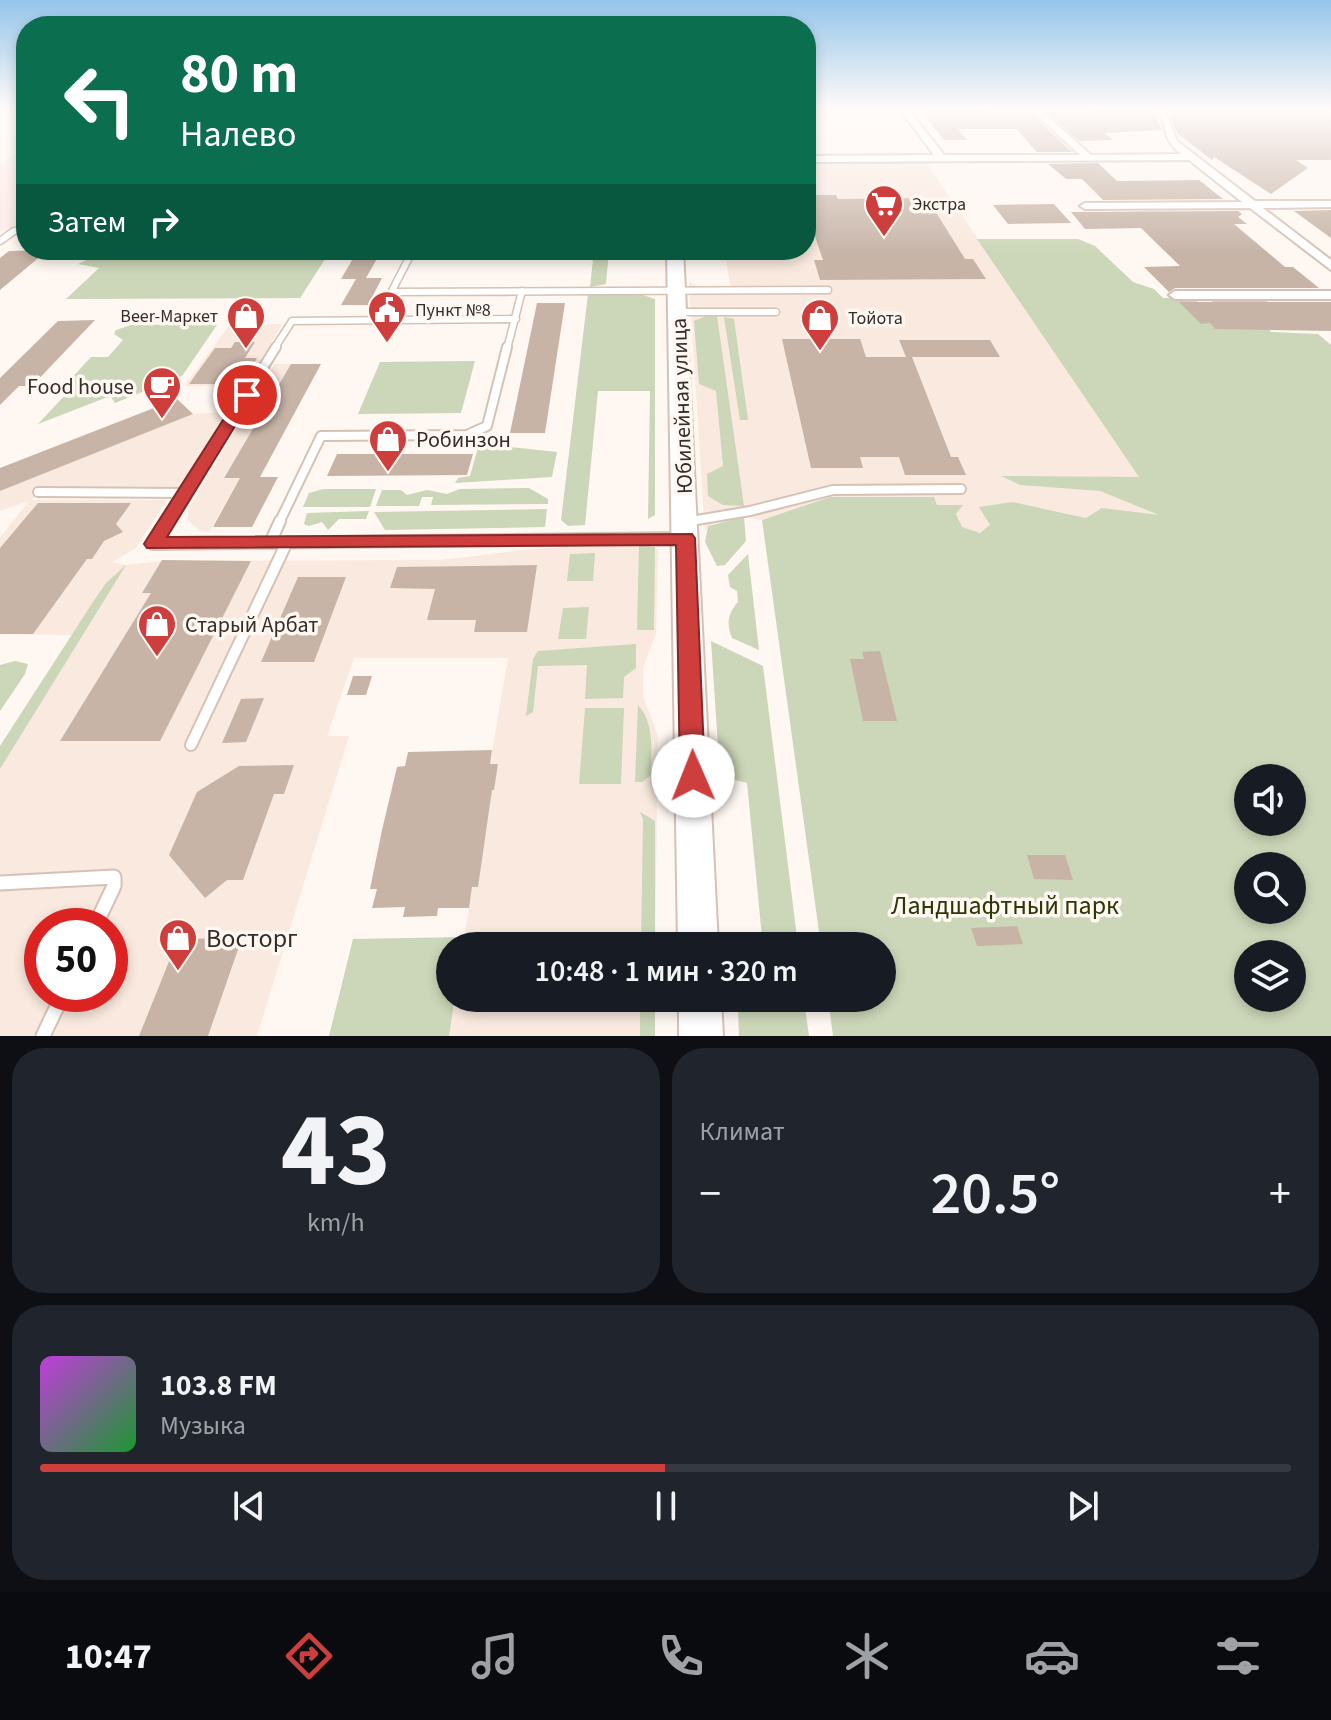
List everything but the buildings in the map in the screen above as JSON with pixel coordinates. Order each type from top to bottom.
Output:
[{"type":"main road","name":"Юбилейная улица","points":[[675,260],[698,932]]},
{"type":"main road","points":[[700,1012],[701,1036]]},
{"type":"street","points":[[816,158],[1098,157]]},
{"type":"street","points":[[1193,157],[1331,266]]},
{"type":"street","points":[[1085,206],[1331,204]]},
{"type":"street","points":[[1175,295],[1331,295]]},
{"type":"lane","points":[[377,320],[408,260]]},
{"type":"lane","points":[[676,301],[828,290]]},
{"type":"lane","points":[[392,292],[522,291],[676,301],[776,312]]},
{"type":"lane","points":[[270,543],[321,436],[467,435],[487,426],[522,291]]},
{"type":"lane","points":[[516,319],[292,321],[153,544],[685,530],[833,490],[961,489]]},
{"type":"lane","points":[[38,492],[186,493]]},
{"type":"lane","points":[[191,745],[287,542]]},
{"type":"lane","points":[[0,883],[114,877],[114,886],[104,908]]},
{"type":"lane","points":[[43,1036],[54,1012]]},
{"type":"shaded area","points":[[16,157],[16,229],[0,231],[0,165]]},
{"type":"shaded area","points":[[816,162],[926,162],[1139,477],[1003,477],[1020,485],[1100,491],[1163,516],[1086,518],[1041,508],[980,507],[991,525],[980,533],[962,528],[956,514],[962,506],[937,505],[934,497],[830,497],[762,520],[744,517],[714,523],[705,532],[689,282],[702,288],[730,286],[726,260],[816,260]]},
{"type":"shaded area","points":[[282,324],[242,392],[239,386],[184,386],[229,326]]},
{"type":"shaded area","points":[[275,364],[291,364],[224,477],[240,478],[209,532],[201,531],[188,521],[188,510]]},
{"type":"shaded area","points":[[232,407],[182,487],[46,487],[32,500],[167,500],[136,548],[112,562],[126,565],[162,561],[441,560],[541,548],[651,546],[658,550],[656,634],[643,667],[643,696],[658,736],[655,932],[465,932],[472,887],[478,887],[486,790],[494,789],[498,765],[490,764],[508,658],[354,658],[327,736],[349,736],[257,1036],[0,1036],[0,746],[72,635],[0,634],[0,538],[29,501],[0,511],[0,491],[193,414],[223,412]]},
{"type":"shaded area","points":[[453,1012],[655,1012],[655,1036],[449,1036]]},
{"type":"green space","name":"Ландшафтный парк","points":[[977,239],[1078,239],[1095,246],[1133,282],[1154,289],[1163,298],[1188,298],[1210,306],[1214,298],[1263,299],[1272,304],[1271,332],[1318,334],[1331,345],[1331,1036],[833,1036],[830,1012],[896,1012],[896,932],[819,932],[762,520],[830,497],[934,497],[937,505],[963,505],[956,514],[962,527],[980,533],[990,525],[979,507],[1012,502],[1086,518],[1102,508],[1159,515],[1100,491],[1020,485],[1001,476],[1139,477]]},
{"type":"green space","points":[[86,260],[325,260],[300,298],[66,299],[99,268],[78,264]]},
{"type":"green space","points":[[593,260],[608,260],[606,284],[590,287]]},
{"type":"green space","points":[[588,294],[640,294],[655,299],[655,515],[648,519],[650,391],[598,391],[585,525],[568,526],[561,520]]},
{"type":"green space","points":[[717,316],[744,506],[723,505],[708,496],[707,474],[723,466],[716,391],[699,384],[694,321]]},
{"type":"green space","points":[[724,317],[734,319],[748,420],[740,420]]},
{"type":"green space","points":[[131,325],[217,325],[182,376],[115,403],[111,397],[105,398],[38,424],[67,393],[67,383],[91,357],[108,357],[123,340],[114,334],[116,330]]},
{"type":"green space","points":[[475,361],[461,413],[358,414],[380,362]]},
{"type":"green space","points":[[487,435],[500,446],[557,452],[552,477],[455,483],[458,478],[470,476],[479,444]]},
{"type":"green space","points":[[529,488],[548,499],[548,504],[431,505],[433,497],[422,497],[419,506],[376,506],[382,490],[401,490],[407,495],[427,490],[447,494],[460,489]]},
{"type":"green space","points":[[323,489],[376,489],[370,507],[303,507],[309,493]]},
{"type":"green space","points":[[547,509],[545,527],[385,530],[374,512]]},
{"type":"green space","points":[[369,511],[366,519],[339,519],[328,530],[322,522],[309,526],[304,524],[307,513]]},
{"type":"green space","points":[[744,517],[746,541],[725,565],[717,566],[705,542],[708,526]]},
{"type":"green space","points":[[639,546],[655,547],[654,630],[637,630]]},
{"type":"green space","points":[[595,553],[593,581],[567,581],[570,554]]},
{"type":"green space","points":[[748,554],[759,650],[732,638],[729,628],[730,615],[738,602],[737,591],[730,587],[728,575]]},
{"type":"green space","points":[[126,565],[0,769],[0,746],[106,583]]},
{"type":"green space","points":[[589,607],[586,639],[558,639],[563,608]]},
{"type":"green space","points":[[711,641],[763,666],[796,932],[762,932],[747,783],[720,776]]},
{"type":"green space","points":[[636,644],[636,668],[624,677],[623,698],[585,699],[587,665],[538,666],[533,712],[526,716],[533,659],[538,651]]},
{"type":"green space","points":[[15,661],[28,664],[25,674],[0,711],[0,665]]},
{"type":"green space","points":[[638,705],[650,729],[651,747],[651,775],[642,782],[635,782]]},
{"type":"green space","points":[[585,708],[624,708],[621,784],[579,784]]},
{"type":"green space","points":[[640,812],[655,821],[655,932],[641,932],[643,819]]},
{"type":"green space","points":[[436,938],[436,1012],[453,1012],[449,1036],[329,1036],[353,939]]},
{"type":"green space","points":[[640,1012],[655,1012],[655,1036],[640,1036]]},
{"type":"green space","points":[[738,1012],[806,1012],[809,1036],[739,1036]]},
{"type":"place","name":"Экстра","points":[[884,238]]},
{"type":"place","name":"Пункт №8","points":[[387,344]]},
{"type":"place","name":"Beer-Маркет","points":[[246,350]]},
{"type":"place","name":"Тойота","points":[[820,352]]},
{"type":"place","name":"Food house","points":[[162,420]]},
{"type":"place","name":"Робинзон","points":[[388,473]]},
{"type":"place","name":"Старый Арбат","points":[[157,658]]},
{"type":"place","name":"Восторг","points":[[178,972]]},
{"type":"route","points":[[247,395],[153,544],[686,538],[693,776]]}]
